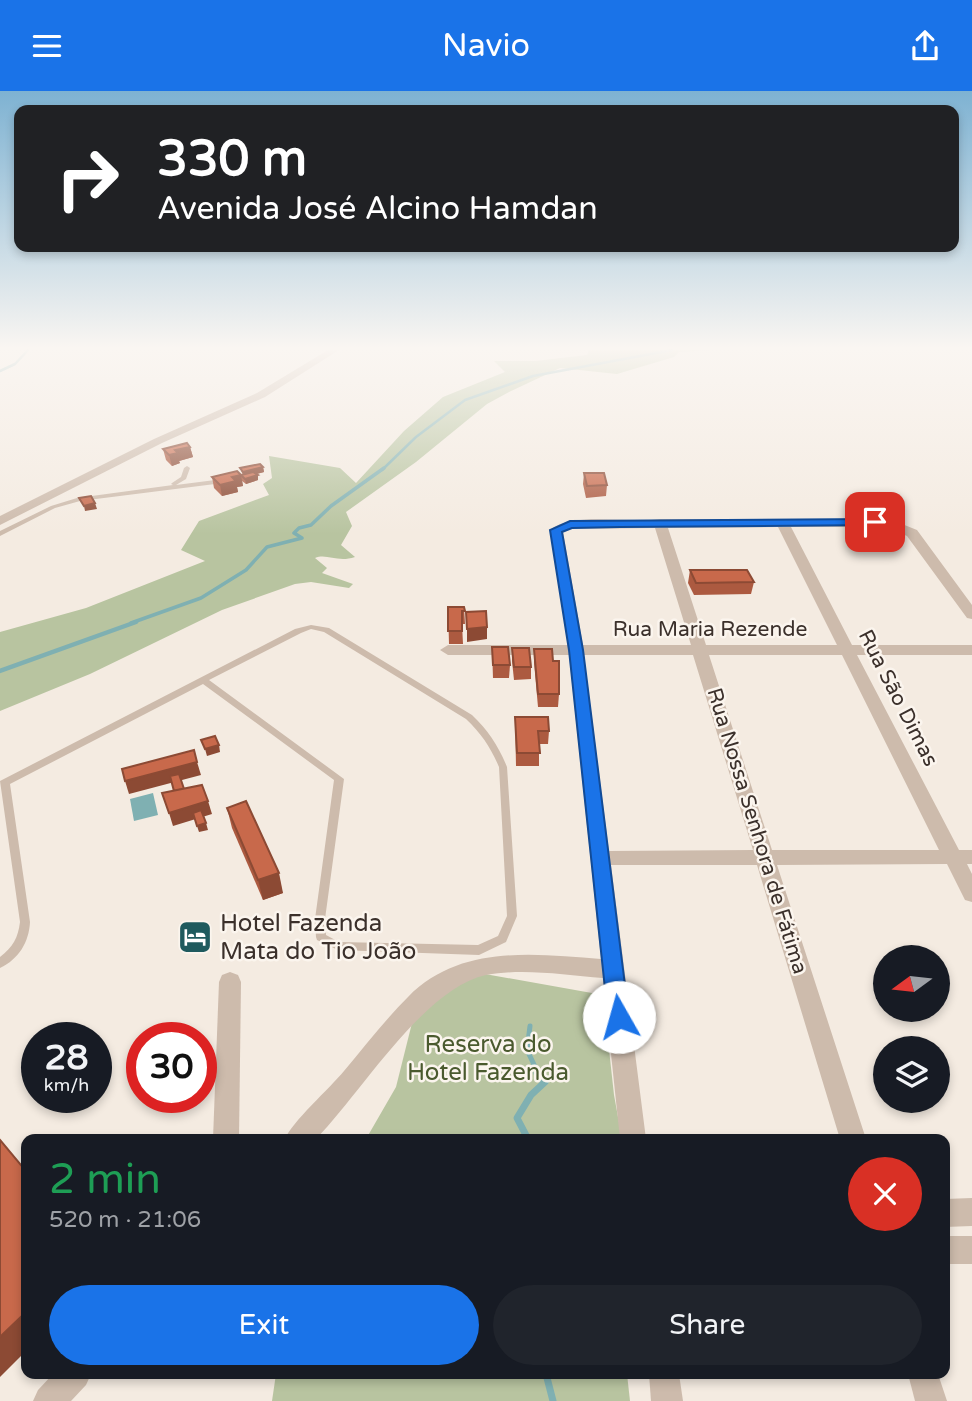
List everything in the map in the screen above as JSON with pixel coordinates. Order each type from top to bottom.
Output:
[{"type":"street","points":[[0,521],[158,441],[225,411]]},
{"type":"street","points":[[632,1134],[576,650],[555,533],[559,527],[660,523],[875,522],[901,527],[920,542],[972,615]]},
{"type":"street","name":"Rua Nossa Senhora de Fátima","points":[[660,523],[851,1134]]},
{"type":"street","name":"Rua São Dimas","points":[[782,523],[848,650],[963,857],[972,894]]},
{"type":"street","name":"Rua Maria Rezende","points":[[448,650],[972,650]]},
{"type":"street","points":[[600,858],[963,857]]},
{"type":"street","points":[[303,1134],[325,1112],[417,1003],[456,974],[498,962],[613,969]]},
{"type":"street","points":[[226,1134],[230,982]]},
{"type":"street","points":[[950,1213],[972,1212]]},
{"type":"street","points":[[950,1250],[972,1250]]},
{"type":"street","points":[[49,1401],[70,1379]]},
{"type":"street","points":[[664,1379],[667,1401]]},
{"type":"street","points":[[924,1379],[931,1401]]},
{"type":"lane","points":[[168,486],[184,478],[187,468]]},
{"type":"lane","points":[[0,534],[52,507],[79,499],[168,486],[229,481]]},
{"type":"lane","points":[[51,495],[79,499]]},
{"type":"lane","points":[[0,964],[13,954],[24,940],[25,922],[3,784],[203,680],[311,627],[326,630],[469,717],[490,740],[503,767],[512,916],[502,939],[479,950],[338,946],[321,937],[320,919],[339,779],[203,680]]},
{"type":"green space","points":[[427,411],[478,411],[416,462],[346,512],[352,526],[341,545],[355,557],[315,558],[327,568],[322,573],[353,584],[349,588],[311,582],[295,584],[222,610],[90,674],[0,711],[0,632],[86,608],[205,561],[181,550],[199,521],[269,495],[263,484],[272,478],[269,456],[340,468],[356,483],[404,431]]},
{"type":"green space","name":"Reserva do Hotel Fazenda","points":[[468,971],[603,995],[621,1134],[369,1134],[396,1087],[416,1007]]},
{"type":"green space","points":[[275,1379],[628,1379],[630,1401],[272,1401]]},
{"type":"water","points":[[153,793],[158,815],[134,821],[130,799]]},
{"type":"building","points":[[187,443],[190,447],[175,450],[178,453],[169,455],[163,449]]},
{"type":"building","points":[[260,464],[263,467],[243,472],[240,468]]},
{"type":"building","points":[[237,471],[241,475],[232,477],[236,481],[220,485],[212,477]]},
{"type":"building","points":[[253,472],[258,475],[245,479],[241,475]]},
{"type":"building","points":[[584,473],[604,473],[607,485],[587,486]]},
{"type":"building","points":[[91,496],[95,503],[84,506],[79,498]]},
{"type":"building","points":[[690,570],[747,570],[754,582],[696,583]]},
{"type":"building","points":[[448,607],[464,607],[462,631],[448,631]]},
{"type":"building","points":[[486,611],[487,627],[467,629],[466,612]]},
{"type":"building","points":[[492,647],[508,647],[510,665],[493,665]]},
{"type":"building","points":[[512,648],[529,648],[531,667],[514,667]]},
{"type":"building","points":[[534,649],[552,649],[553,661],[559,661],[559,694],[538,694]]},
{"type":"building","points":[[515,717],[548,717],[549,731],[538,731],[540,753],[517,753]]},
{"type":"building","points":[[215,736],[219,745],[205,749],[201,740]]},
{"type":"building","points":[[194,750],[197,762],[125,781],[122,769]]},
{"type":"building","points":[[179,774],[184,789],[174,791],[170,776]]},
{"type":"building","points":[[202,785],[208,801],[169,813],[162,793]]},
{"type":"building","points":[[246,801],[279,873],[258,880],[227,808]]},
{"type":"building","points":[[201,810],[206,823],[197,826],[193,813]]},
{"type":"building","points":[[0,1140],[21,1165],[21,1317],[0,1337]]},
{"type":"waterway","points":[[382,470],[416,437],[450,411]]},
{"type":"waterway","points":[[131,623],[201,598],[246,570],[267,547],[302,538],[294,533],[299,528],[311,525],[331,506],[384,468]]},
{"type":"waterway","points":[[0,671],[136,622]]},
{"type":"waterway","points":[[530,1026],[527,1050],[539,1075]]},
{"type":"waterway","points":[[525,1134],[517,1118],[531,1095],[545,1082],[537,1073]]},
{"type":"waterway","points":[[547,1379],[553,1401]]},
{"type":"place","name":"Hotel Fazenda Mata do Tio João","points":[[195,937]]},
{"type":"route","points":[[619,1017],[576,650],[556,530],[570,525],[875,522]]}]
